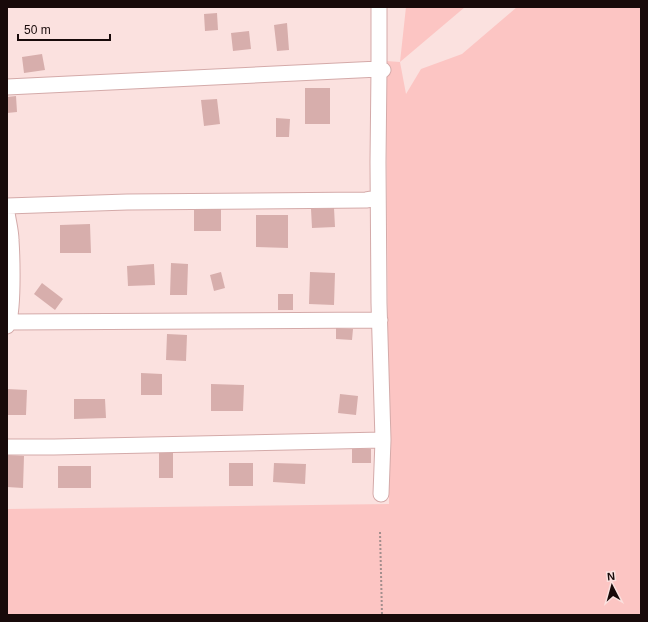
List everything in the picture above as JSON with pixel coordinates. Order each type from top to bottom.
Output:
[{"type":"street","points":[[379,7],[381,69],[378,198],[383,440],[381,494]]},
{"type":"street","points":[[7,87],[381,69]]},
{"type":"street","points":[[7,206],[127,202],[366,200],[378,198]]},
{"type":"street","points":[[7,212],[11,239],[12,301],[8,324],[380,320]]},
{"type":"street","points":[[7,447],[383,440]]},
{"type":"path","points":[[380,532],[382,615]]},
{"type":"shaded area","points":[[406,7],[465,7],[400,62]]},
{"type":"shaded area","points":[[517,7],[641,7],[641,615],[7,615],[7,509],[389,504],[386,61],[400,62],[406,94],[421,69],[462,54]]},
{"type":"building","points":[[217,13],[218,30],[205,31],[204,14]]},
{"type":"building","points":[[287,23],[289,50],[277,51],[274,25]]},
{"type":"building","points":[[249,31],[251,49],[233,51],[231,33]]},
{"type":"building","points":[[42,54],[45,70],[24,73],[22,57]]},
{"type":"building","points":[[305,88],[330,88],[330,124],[305,124]]},
{"type":"building","points":[[16,96],[17,112],[7,113],[7,97]]},
{"type":"building","points":[[217,99],[220,124],[204,126],[201,100]]},
{"type":"building","points":[[276,118],[290,119],[289,137],[276,137]]},
{"type":"building","points":[[194,208],[221,209],[221,231],[194,231]]},
{"type":"building","points":[[334,208],[335,227],[312,228],[311,209]]},
{"type":"building","points":[[256,215],[288,215],[288,248],[256,247]]},
{"type":"building","points":[[90,224],[91,253],[60,253],[60,225]]},
{"type":"building","points":[[171,263],[188,264],[187,295],[170,295]]},
{"type":"building","points":[[154,264],[155,285],[128,286],[127,266]]},
{"type":"building","points":[[221,272],[225,288],[214,291],[210,275]]},
{"type":"building","points":[[310,272],[335,273],[334,305],[309,304]]},
{"type":"building","points":[[42,283],[63,299],[55,310],[34,294]]},
{"type":"building","points":[[278,294],[293,294],[293,310],[278,310]]},
{"type":"building","points":[[336,328],[353,329],[352,340],[336,339]]},
{"type":"building","points":[[167,334],[187,335],[186,361],[166,360]]},
{"type":"building","points":[[141,373],[162,374],[162,395],[141,395]]},
{"type":"building","points":[[211,384],[244,385],[243,411],[211,411]]},
{"type":"building","points":[[7,389],[27,390],[26,415],[7,415]]},
{"type":"building","points":[[340,394],[358,396],[356,415],[338,413]]},
{"type":"building","points":[[74,399],[105,399],[106,418],[74,419]]},
{"type":"building","points":[[352,448],[371,449],[371,463],[352,463]]},
{"type":"building","points":[[159,452],[173,453],[173,478],[159,478]]},
{"type":"building","points":[[7,455],[24,456],[23,488],[7,487]]},
{"type":"building","points":[[229,463],[253,463],[253,486],[229,486]]},
{"type":"building","points":[[274,463],[306,464],[305,484],[273,482]]},
{"type":"building","points":[[58,466],[91,466],[91,488],[58,488]]}]
